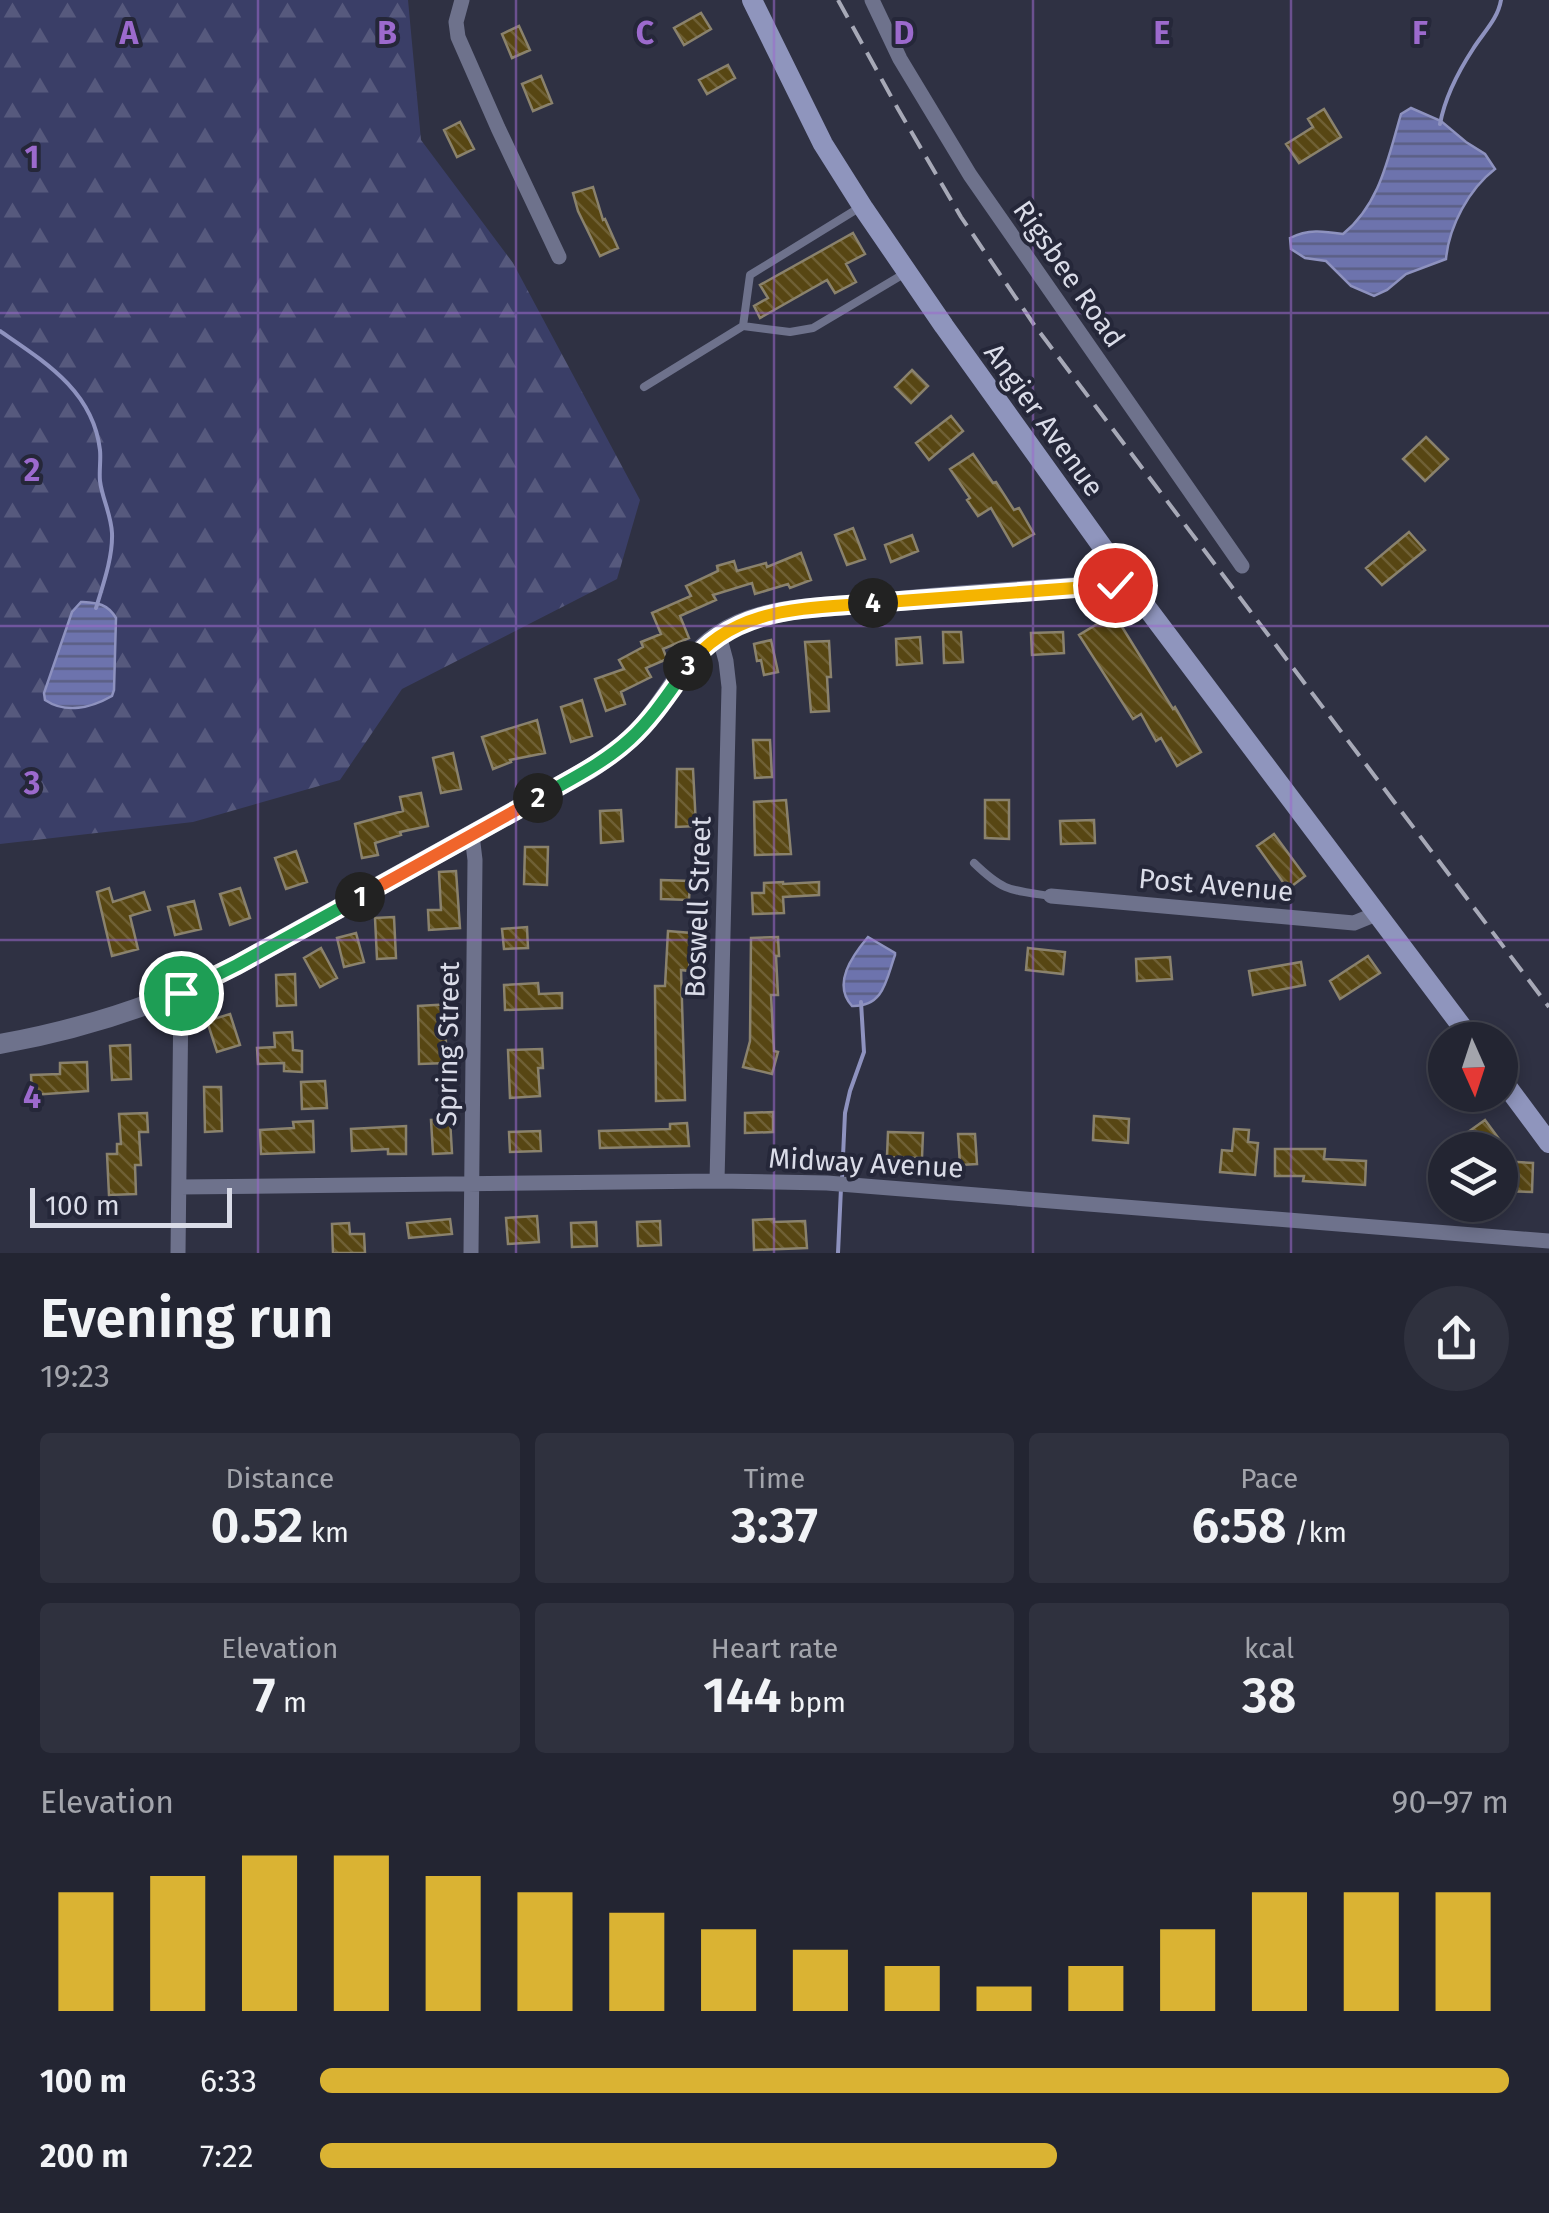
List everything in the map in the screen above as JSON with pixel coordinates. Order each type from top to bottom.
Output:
[{"type":"main road","name":"Angier Avenue","points":[[752,0],[824,144],[993,398],[1458,1022]]},
{"type":"main road","points":[[1518,1101],[1549,1143]]},
{"type":"street","points":[[462,0],[456,22],[458,37],[559,257]]},
{"type":"street","name":"Rigsbee Road","points":[[872,0],[900,59],[970,175],[1242,566]]},
{"type":"street","points":[[0,1044],[97,1022],[181,993],[472,835],[590,768],[629,740],[697,655],[719,635],[746,622],[785,612],[1130,584]]},
{"type":"street","name":"Boswell Street","points":[[717,1181],[729,687],[719,635]]},
{"type":"street","name":"Spring Street","points":[[471,1253],[475,860],[472,835]]},
{"type":"street","name":"Post Avenue","points":[[1050,896],[1354,922],[1376,914]]},
{"type":"street","points":[[178,1253],[181,993]]},
{"type":"street","name":"Midway Avenue","points":[[178,1187],[717,1181],[894,1187],[1549,1242]]},
{"type":"lane","points":[[743,326],[750,276],[862,206]]},
{"type":"lane","points":[[644,388],[743,326],[790,332],[812,328],[906,272]]},
{"type":"lane","points":[[974,863],[997,885],[1050,896]]},
{"type":"green space","points":[[0,0],[408,0],[421,140],[513,263],[640,500],[617,579],[402,689],[340,780],[193,822],[0,844]]},
{"type":"shaded area","points":[[1411,108],[1441,121],[1485,154],[1495,169],[1462,209],[1446,259],[1406,274],[1374,296],[1351,286],[1326,261],[1305,258],[1291,249],[1290,238],[1316,232],[1343,234],[1356,222],[1381,179],[1401,114]]},
{"type":"shaded area","points":[[81,602],[101,605],[116,618],[114,690],[112,696],[96,704],[61,707],[45,700],[44,693],[72,612]]},
{"type":"shaded area","points":[[868,937],[895,955],[877,997],[852,1006],[844,989],[846,970]]},
{"type":"building","points":[[701,13],[711,29],[684,45],[674,28]]},
{"type":"building","points":[[519,26],[530,50],[512,58],[502,34]]},
{"type":"building","points":[[728,65],[735,78],[707,94],[699,80]]},
{"type":"building","points":[[541,76],[552,103],[533,111],[522,84]]},
{"type":"building","points":[[1324,109],[1341,137],[1299,163],[1286,144],[1313,127],[1308,119]]},
{"type":"building","points":[[460,122],[474,149],[457,157],[444,130]]},
{"type":"building","points":[[593,187],[603,220],[618,248],[600,256],[573,193]]},
{"type":"building","points":[[853,233],[865,254],[846,264],[856,282],[835,293],[827,280],[760,318],[754,306],[768,298],[760,285]]},
{"type":"building","points":[[912,370],[928,386],[911,403],[895,387]]},
{"type":"building","points":[[951,416],[963,431],[929,460],[916,443]]},
{"type":"building","points":[[1426,437],[1448,459],[1425,481],[1403,459]]},
{"type":"building","points":[[973,454],[1014,510],[1019,508],[1034,534],[1013,546],[991,508],[978,516],[950,469]]},
{"type":"building","points":[[853,528],[865,559],[847,565],[835,535]]},
{"type":"building","points":[[1409,532],[1425,550],[1382,585],[1366,568]]},
{"type":"building","points":[[912,535],[918,551],[891,562],[885,545]]},
{"type":"building","points":[[801,553],[811,580],[755,594],[752,583],[713,595],[716,600],[680,616],[689,638],[663,649],[667,659],[646,668],[651,677],[621,692],[625,704],[606,711],[595,679],[624,669],[619,660],[643,647],[641,642],[661,634],[652,613],[691,596],[686,586],[718,571],[717,566],[734,561],[737,571],[766,563],[767,567]]},
{"type":"building","points":[[1114,614],[1201,752],[1177,766],[1161,738],[1156,741],[1141,714],[1133,719],[1079,635]]},
{"type":"building","points":[[943,632],[961,632],[963,662],[944,663]]},
{"type":"building","points":[[1063,632],[1064,653],[1032,655],[1031,633]]},
{"type":"building","points":[[920,637],[922,663],[897,665],[896,639]]},
{"type":"building","points":[[771,640],[778,672],[764,675],[754,644]]},
{"type":"building","points":[[829,641],[829,711],[811,712],[805,642]]},
{"type":"building","points":[[582,700],[592,736],[571,742],[561,707]]},
{"type":"building","points":[[537,720],[545,753],[510,760],[493,769],[482,737]]},
{"type":"building","points":[[753,740],[770,740],[772,777],[755,778]]},
{"type":"building","points":[[453,753],[461,789],[441,793],[433,758]]},
{"type":"building","points":[[677,769],[693,769],[696,826],[676,827]]},
{"type":"building","points":[[421,793],[428,826],[375,843],[378,855],[362,858],[355,824],[403,811],[400,797]]},
{"type":"building","points":[[786,800],[791,854],[755,855],[754,802]]},
{"type":"building","points":[[985,800],[1009,800],[1009,839],[985,838]]},
{"type":"building","points":[[621,810],[623,841],[601,843],[600,811]]},
{"type":"building","points":[[1094,820],[1095,843],[1061,844],[1060,821]]},
{"type":"building","points":[[1274,834],[1305,876],[1288,889],[1257,846]]},
{"type":"building","points":[[525,847],[548,847],[547,885],[524,884]]},
{"type":"building","points":[[296,851],[307,882],[286,889],[275,858]]},
{"type":"building","points":[[456,871],[460,928],[429,930],[428,910],[441,910],[439,872]]},
{"type":"building","points":[[661,880],[690,881],[689,900],[661,899]]},
{"type":"building","points":[[819,882],[819,895],[783,897],[784,913],[753,914],[752,893],[764,893],[764,883]]},
{"type":"building","points":[[109,888],[113,902],[144,892],[150,910],[130,916],[138,949],[112,956],[97,892]]},
{"type":"building","points":[[240,888],[250,918],[230,925],[220,894]]},
{"type":"building","points":[[194,901],[201,929],[175,935],[168,907]]},
{"type":"building","points":[[394,917],[396,958],[377,959],[375,918]]},
{"type":"building","points":[[527,927],[528,948],[504,949],[502,929]]},
{"type":"building","points":[[668,931],[691,933],[689,971],[681,970],[685,1100],[656,1101],[655,986],[665,986]]},
{"type":"building","points":[[356,933],[364,962],[344,967],[337,938]]},
{"type":"building","points":[[778,937],[778,995],[771,995],[774,1051],[778,1052],[772,1074],[743,1067],[750,1041],[751,938]]},
{"type":"building","points":[[321,948],[337,978],[320,987],[304,958]]},
{"type":"building","points":[[1028,948],[1065,952],[1063,974],[1026,970]]},
{"type":"building","points":[[1368,956],[1380,973],[1340,999],[1330,981]]},
{"type":"building","points":[[1170,957],[1172,979],[1137,981],[1136,959]]},
{"type":"building","points":[[1301,962],[1305,985],[1253,995],[1249,971]]},
{"type":"building","points":[[295,974],[296,1005],[277,1006],[276,975]]},
{"type":"building","points":[[538,983],[539,994],[562,993],[562,1008],[505,1010],[504,985]]},
{"type":"building","points":[[452,1004],[453,1023],[445,1024],[447,1063],[419,1064],[418,1006]]},
{"type":"building","points":[[230,1014],[240,1045],[217,1052],[207,1021]]},
{"type":"building","points":[[292,1032],[293,1050],[302,1051],[302,1072],[284,1071],[284,1063],[258,1064],[257,1048],[275,1047],[274,1033]]},
{"type":"building","points":[[130,1045],[131,1079],[112,1080],[110,1046]]},
{"type":"building","points":[[542,1049],[543,1068],[538,1068],[540,1096],[510,1098],[508,1050]]},
{"type":"building","points":[[87,1062],[88,1091],[32,1095],[31,1075],[60,1074],[60,1063]]},
{"type":"building","points":[[325,1081],[327,1108],[302,1109],[301,1082]]},
{"type":"building","points":[[204,1087],[221,1087],[222,1131],[205,1132]]},
{"type":"building","points":[[773,1112],[773,1132],[745,1133],[745,1113]]},
{"type":"building","points":[[147,1113],[148,1132],[139,1132],[141,1165],[135,1165],[136,1194],[109,1195],[107,1154],[117,1154],[117,1144],[121,1144],[119,1114]]},
{"type":"building","points":[[1094,1116],[1129,1119],[1128,1143],[1093,1140]]},
{"type":"building","points":[[450,1119],[452,1153],[433,1154],[431,1120]]},
{"type":"building","points":[[1485,1120],[1494,1132],[1468,1132]]},
{"type":"building","points":[[313,1121],[314,1152],[261,1154],[260,1130],[294,1128],[293,1122]]},
{"type":"building","points":[[687,1123],[689,1146],[600,1148],[599,1131],[670,1129],[670,1124]]},
{"type":"building","points":[[406,1126],[406,1154],[388,1154],[388,1149],[352,1151],[351,1129]]},
{"type":"building","points":[[1234,1129],[1249,1130],[1248,1142],[1258,1143],[1255,1175],[1220,1172],[1222,1150],[1232,1151]]},
{"type":"building","points":[[540,1131],[541,1151],[510,1152],[509,1132]]},
{"type":"building","points":[[888,1132],[923,1133],[922,1158],[887,1157]]},
{"type":"building","points":[[958,1134],[975,1134],[977,1164],[960,1165]]},
{"type":"building","points":[[1275,1149],[1325,1149],[1324,1159],[1366,1161],[1365,1185],[1275,1176]]},
{"type":"building","points":[[1518,1162],[1533,1163],[1532,1192],[1518,1192]]},
{"type":"building","points":[[537,1216],[539,1242],[508,1244],[506,1218]]},
{"type":"building","points":[[450,1219],[452,1234],[409,1238],[407,1223]]},
{"type":"building","points":[[753,1220],[805,1221],[807,1248],[754,1250]]},
{"type":"building","points":[[660,1221],[661,1245],[638,1246],[637,1222]]},
{"type":"building","points":[[596,1222],[597,1246],[572,1247],[571,1223]]},
{"type":"building","points":[[349,1223],[350,1234],[364,1234],[365,1253],[333,1253],[332,1224]]},
{"type":"waterway","points":[[1440,124],[1457,76],[1493,20],[1501,0]]},
{"type":"waterway","points":[[0,331],[64,380],[88,411],[96,429],[100,481],[112,533],[96,608]]},
{"type":"waterway","points":[[842,1178],[845,1113],[864,1052],[861,1002]]},
{"type":"waterway","points":[[838,1253],[841,1188]]},
{"type":"railway","points":[[838,0],[961,217],[1035,326],[1549,1007]]},
{"type":"route","points":[[181,993],[590,768],[645,724],[710,642],[746,622],[810,609],[1115,585]]}]
